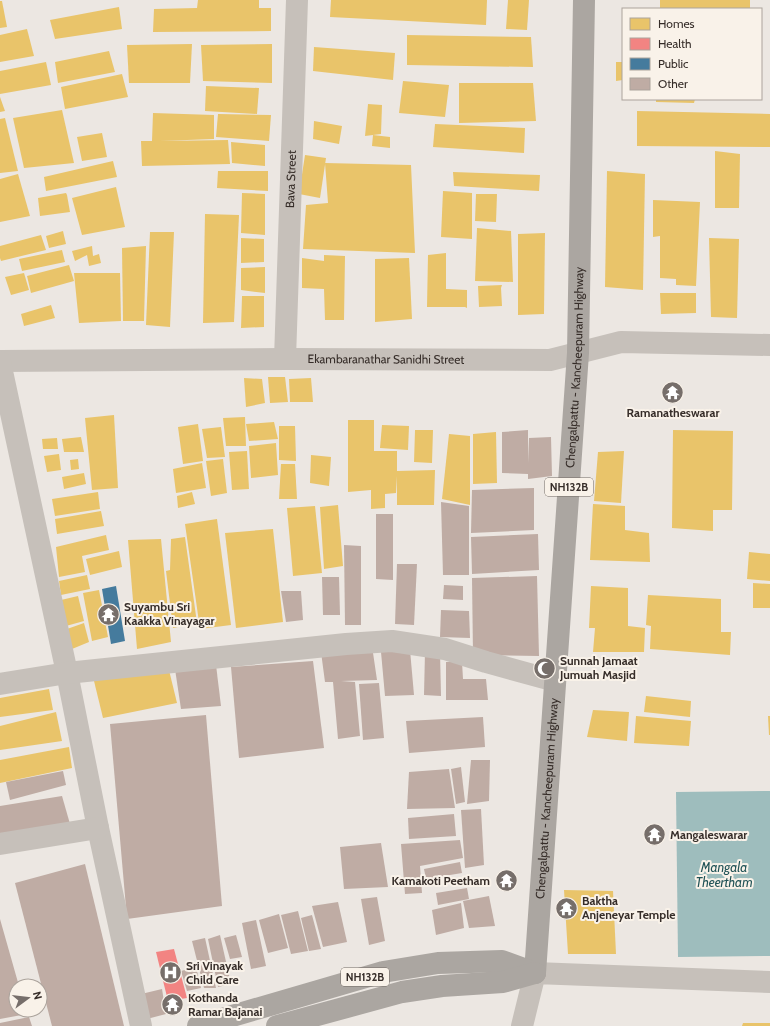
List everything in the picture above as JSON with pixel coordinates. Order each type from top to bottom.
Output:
[{"type":"highway","name":"Chengalpattu - Kancheepuram Highway","points":[[535,972],[578,353],[584,0]]},
{"type":"highway","name":"NH132B","points":[[198,1026],[384,972],[422,965],[502,961],[535,972]]},
{"type":"highway","name":"NH132B","points":[[277,1026],[402,992],[442,986],[503,982],[535,972]]},
{"type":"street","name":"Bava Street","points":[[285,359],[297,0]]},
{"type":"street","name":"Ekambaranathar Sanidhi Street","points":[[0,361],[285,359],[550,360],[621,342],[770,345]]},
{"type":"street","points":[[0,361],[141,1026]]},
{"type":"street","points":[[0,684],[67,673],[346,644],[392,641],[446,649],[486,662],[555,681]]},
{"type":"street","points":[[0,844],[98,828]]},
{"type":"street","points":[[522,1026],[535,972],[770,982]]},
{"type":"water","name":"Mangala Theertham","points":[[770,791],[770,956],[678,957],[676,792]]},
{"type":"building: Homes","points":[[198,0],[259,0],[259,8],[271,8],[271,31],[153,32],[154,9],[197,8]]},
{"type":"building: Homes","points":[[331,0],[487,0],[486,25],[330,17]]},
{"type":"building: Homes","points":[[508,0],[529,0],[527,30],[506,29]]},
{"type":"building: Homes","points":[[660,0],[750,0],[750,8],[660,8]]},
{"type":"building: Homes","points":[[0,1],[2,1],[7,27],[0,28]]},
{"type":"building: Homes","points":[[119,7],[122,29],[55,39],[50,20]]},
{"type":"building: Homes","points":[[27,29],[34,56],[0,62],[0,35]]},
{"type":"building: Homes","points":[[407,35],[531,37],[533,67],[407,65]]},
{"type":"building: Homes","points":[[192,44],[190,83],[129,83],[127,45]]},
{"type":"building: Homes","points":[[272,44],[272,83],[203,81],[201,45]]},
{"type":"building: Homes","points":[[314,47],[395,53],[393,80],[313,71]]},
{"type":"building: Homes","points":[[109,51],[115,72],[58,83],[55,62]]},
{"type":"building: Homes","points":[[46,62],[51,85],[0,94],[0,71]]},
{"type":"building: Homes","points":[[616,62],[622,62],[622,80],[616,81]]},
{"type":"building: Homes","points":[[122,74],[128,97],[65,109],[61,87]]},
{"type":"building: Homes","points":[[403,81],[449,85],[445,117],[399,113]]},
{"type":"building: Homes","points":[[459,83],[533,83],[536,121],[459,123]]},
{"type":"building: Homes","points":[[206,86],[259,88],[257,114],[205,111]]},
{"type":"building: Homes","points":[[0,97],[5,111],[0,112]]},
{"type":"building: Homes","points":[[656,100],[695,100],[694,103],[656,102]]},
{"type":"building: Homes","points":[[368,104],[382,105],[381,134],[365,136]]},
{"type":"building: Homes","points":[[62,110],[74,163],[24,168],[13,118]]},
{"type":"building: Homes","points":[[637,111],[770,114],[770,147],[637,146]]},
{"type":"building: Homes","points":[[153,113],[214,115],[214,139],[160,141],[228,140],[230,164],[142,166],[141,141],[152,141]]},
{"type":"building: Homes","points":[[218,114],[271,115],[269,141],[216,137]]},
{"type":"building: Homes","points":[[5,118],[18,171],[0,173],[0,119]]},
{"type":"building: Homes","points":[[314,121],[342,126],[339,144],[313,139]]},
{"type":"building: Homes","points":[[435,124],[525,128],[524,153],[433,147]]},
{"type":"building: Homes","points":[[102,133],[107,157],[82,161],[77,137]]},
{"type":"building: Homes","points":[[373,135],[390,137],[390,148],[372,146]]},
{"type":"building: Homes","points":[[231,142],[265,145],[265,166],[232,163]]},
{"type":"building: Homes","points":[[715,151],[740,154],[739,208],[715,208]]},
{"type":"building: Homes","points":[[305,155],[326,158],[320,198],[299,194]]},
{"type":"building: Homes","points":[[113,161],[117,177],[46,191],[44,177]]},
{"type":"building: Homes","points":[[325,163],[411,165],[415,253],[303,249],[306,205],[328,203]]},
{"type":"building: Homes","points":[[218,171],[268,171],[268,191],[217,188]]},
{"type":"building: Homes","points":[[607,171],[645,174],[643,290],[605,287]]},
{"type":"building: Homes","points":[[453,172],[540,175],[539,191],[454,186]]},
{"type":"building: Homes","points":[[18,174],[30,216],[0,222],[0,179]]},
{"type":"building: Homes","points":[[116,187],[125,227],[82,235],[72,198]]},
{"type":"building: Homes","points":[[443,191],[472,193],[472,239],[441,237]]},
{"type":"building: Homes","points":[[66,193],[70,212],[40,216],[38,198]]},
{"type":"building: Homes","points":[[242,193],[265,194],[265,235],[241,233]]},
{"type":"building: Homes","points":[[476,194],[497,194],[496,222],[475,221]]},
{"type":"building: Homes","points":[[653,200],[700,202],[696,286],[676,285],[676,279],[660,278],[660,236],[653,237]]},
{"type":"building: Homes","points":[[205,214],[239,215],[234,322],[203,323]]},
{"type":"building: Homes","points":[[477,228],[511,231],[513,282],[475,281]]},
{"type":"building: Homes","points":[[63,231],[66,244],[49,248],[46,236]]},
{"type":"building: Homes","points":[[150,232],[174,232],[170,327],[146,325]]},
{"type":"building: Homes","points":[[545,233],[544,314],[518,315],[518,234]]},
{"type":"building: Homes","points":[[41,235],[46,250],[1,261],[0,246]]},
{"type":"building: Homes","points":[[241,238],[264,239],[264,262],[241,263]]},
{"type":"building: Homes","points":[[709,238],[739,239],[737,318],[711,317]]},
{"type":"building: Homes","points":[[92,246],[93,256],[99,254],[101,263],[89,266],[87,255],[75,261],[72,251]]},
{"type":"building: Homes","points":[[146,246],[144,321],[123,321],[122,248]]},
{"type":"building: Homes","points":[[62,250],[65,262],[22,271],[19,259]]},
{"type":"building: Homes","points":[[446,253],[446,289],[467,290],[467,308],[427,307],[428,255]]},
{"type":"building: Homes","points":[[324,255],[345,256],[344,320],[325,320],[324,289],[302,288],[302,258],[324,261]]},
{"type":"building: Homes","points":[[409,258],[412,319],[375,322],[375,259]]},
{"type":"building: Homes","points":[[69,265],[74,281],[31,293],[27,276]]},
{"type":"building: Homes","points":[[265,267],[265,293],[241,290],[241,268]]},
{"type":"building: Homes","points":[[24,273],[29,290],[11,295],[5,277]]},
{"type":"building: Homes","points":[[74,273],[120,273],[121,321],[79,323]]},
{"type":"building: Homes","points":[[502,285],[502,306],[479,307],[478,286]]},
{"type":"building: Homes","points":[[660,293],[696,293],[696,313],[661,314]]},
{"type":"building: Homes","points":[[242,296],[264,296],[264,327],[241,328]]},
{"type":"building: Homes","points":[[51,305],[55,318],[24,326],[21,314]]},
{"type":"building: Homes","points":[[268,377],[285,377],[288,402],[270,403]]},
{"type":"building: Homes","points":[[244,378],[262,379],[265,403],[246,407]]},
{"type":"building: Homes","points":[[311,378],[313,402],[290,402],[289,379]]},
{"type":"building: Homes","points":[[114,415],[118,488],[92,490],[85,418]]},
{"type":"building: Homes","points":[[245,417],[246,446],[226,446],[223,418]]},
{"type":"building: Homes","points":[[348,420],[374,420],[374,451],[397,451],[397,471],[435,470],[434,505],[397,505],[397,476],[396,493],[385,494],[385,508],[371,509],[371,490],[348,492]]},
{"type":"building: Homes","points":[[274,422],[278,439],[249,441],[246,424]]},
{"type":"building: Homes","points":[[198,424],[203,461],[183,464],[178,427]]},
{"type":"building: Homes","points":[[382,425],[409,426],[408,450],[380,448]]},
{"type":"building: Homes","points":[[279,426],[295,426],[296,461],[279,460]]},
{"type":"building: Homes","points":[[221,427],[225,457],[207,458],[202,429]]},
{"type":"building: Homes","points":[[415,430],[433,430],[432,463],[414,462]]},
{"type":"building: Homes","points":[[673,430],[733,431],[732,510],[713,510],[713,531],[672,528]]},
{"type":"building: Homes","points":[[496,432],[497,483],[473,484],[473,434]]},
{"type":"building: Homes","points":[[449,434],[470,436],[470,505],[442,499]]},
{"type":"building: Homes","points":[[81,437],[84,452],[64,452],[62,439]]},
{"type":"building: Homes","points":[[57,438],[58,449],[43,449],[42,439]]},
{"type":"building: Homes","points":[[276,443],[278,475],[251,478],[249,446]]},
{"type":"building: Homes","points":[[247,451],[249,489],[232,490],[229,452]]},
{"type":"building: Homes","points":[[624,451],[621,503],[594,501],[598,452]]},
{"type":"building: Homes","points":[[59,454],[61,470],[47,472],[44,456]]},
{"type":"building: Homes","points":[[311,455],[331,457],[329,486],[310,483]]},
{"type":"building: Homes","points":[[78,459],[79,469],[71,470],[70,460]]},
{"type":"building: Homes","points":[[223,459],[227,493],[211,496],[206,461]]},
{"type":"building: Homes","points":[[202,463],[206,488],[176,493],[173,469]]},
{"type":"building: Homes","points":[[281,464],[295,464],[297,499],[279,499]]},
{"type":"building: Homes","points":[[84,473],[86,484],[64,489],[62,477]]},
{"type":"building: Homes","points":[[98,492],[100,509],[55,516],[52,499]]},
{"type":"building: Homes","points":[[192,492],[195,504],[178,508],[177,496]]},
{"type":"building: Homes","points":[[593,504],[625,506],[625,530],[649,533],[650,562],[590,560]]},
{"type":"building: Homes","points":[[338,505],[343,566],[324,569],[320,507]]},
{"type":"building: Homes","points":[[315,506],[322,573],[293,576],[287,508]]},
{"type":"building: Homes","points":[[101,511],[104,526],[57,534],[55,519]]},
{"type":"building: Homes","points":[[217,519],[231,625],[200,629],[185,524]]},
{"type":"building: Homes","points":[[273,529],[283,622],[236,628],[225,533]]},
{"type":"building: Homes","points":[[106,535],[109,550],[82,556],[85,572],[59,577],[56,547]]},
{"type":"building: Homes","points":[[185,537],[197,623],[173,628],[166,571],[170,570],[171,539]]},
{"type":"building: Homes","points":[[161,539],[171,642],[137,649],[128,540]]},
{"type":"building: Homes","points":[[119,551],[122,567],[90,575],[86,559]]},
{"type":"building: Homes","points":[[749,552],[770,554],[770,581],[747,579]]},
{"type":"building: Homes","points":[[87,575],[90,589],[61,595],[59,581]]},
{"type":"building: Homes","points":[[753,583],[770,584],[770,608],[753,608]]},
{"type":"building: Homes","points":[[591,586],[628,588],[628,626],[645,628],[644,652],[593,652],[595,628],[589,628]]},
{"type":"building: Homes","points":[[99,590],[108,637],[92,641],[83,593]]},
{"type":"building: Homes","points":[[648,595],[721,599],[721,632],[731,632],[730,655],[650,649],[651,626],[646,625]]},
{"type":"building: Homes","points":[[78,596],[84,621],[66,626],[61,600]]},
{"type":"building: Homes","points":[[84,623],[89,642],[72,649],[67,629]]},
{"type":"building: Homes","points":[[168,666],[177,703],[103,718],[94,681]]},
{"type":"building: Homes","points":[[49,689],[53,710],[0,717],[0,698]]},
{"type":"building: Homes","points":[[646,696],[691,701],[690,717],[644,712]]},
{"type":"building: Homes","points":[[593,710],[629,712],[627,741],[587,737]]},
{"type":"building: Homes","points":[[56,712],[62,741],[0,750],[0,726]]},
{"type":"building: Homes","points":[[636,716],[691,721],[689,746],[634,743]]},
{"type":"building: Homes","points":[[768,716],[770,716],[770,735],[769,735]]},
{"type":"building: Homes","points":[[69,747],[72,768],[0,783],[0,760]]},
{"type":"building: Homes","points":[[564,890],[613,891],[616,954],[568,954]]},
{"type":"building: Homes","points":[[743,1023],[770,1023],[770,1026],[742,1026]]},
{"type":"building: Health","points":[[174,949],[187,998],[168,1001],[156,952]]},
{"type":"building: Public","points":[[116,586],[125,641],[111,644],[102,589]]},
{"type":"building: Other","points":[[528,430],[528,463],[529,438],[551,437],[552,476],[528,479],[528,474],[502,473],[502,432]]},
{"type":"building: Other","points":[[534,488],[534,530],[471,533],[472,490]]},
{"type":"building: Other","points":[[441,502],[469,506],[469,575],[443,575]]},
{"type":"building: Other","points":[[376,514],[393,514],[393,580],[376,579]]},
{"type":"building: Other","points":[[538,534],[539,570],[472,574],[471,537]]},
{"type":"building: Other","points":[[344,545],[361,546],[361,625],[345,625]]},
{"type":"building: Other","points":[[397,564],[417,564],[414,625],[395,624]]},
{"type":"building: Other","points":[[537,576],[539,656],[473,655],[472,578]]},
{"type":"building: Other","points":[[322,577],[339,577],[340,615],[323,615]]},
{"type":"building: Other","points":[[444,585],[463,586],[463,600],[443,599]]},
{"type":"building: Other","points":[[281,591],[301,591],[303,620],[286,622]]},
{"type":"building: Other","points":[[441,610],[469,611],[470,638],[440,637]]},
{"type":"building: Other","points":[[372,646],[377,680],[341,681],[355,682],[360,736],[338,739],[333,682],[325,682],[321,652]]},
{"type":"building: Other","points":[[410,650],[414,695],[385,696],[381,652]]},
{"type":"building: Other","points":[[425,652],[440,652],[441,696],[424,695]]},
{"type":"building: Other","points":[[313,661],[324,748],[239,758],[231,667]]},
{"type":"building: Other","points":[[446,662],[462,662],[463,679],[486,679],[488,700],[446,700]]},
{"type":"building: Other","points":[[216,665],[221,706],[181,709],[175,669]]},
{"type":"building: Other","points":[[379,683],[384,738],[363,740],[359,684]]},
{"type":"building: Other","points":[[206,715],[222,906],[127,919],[110,724]]},
{"type":"building: Other","points":[[483,717],[485,747],[409,753],[406,721]]},
{"type":"building: Other","points":[[471,760],[490,760],[489,801],[467,804]]},
{"type":"building: Other","points":[[461,767],[465,802],[456,804],[451,769]]},
{"type":"building: Other","points":[[449,769],[455,808],[407,809],[409,772]]},
{"type":"building: Other","points":[[63,771],[66,785],[10,800],[6,782]]},
{"type":"building: Other","points":[[62,796],[70,824],[0,836],[0,806]]},
{"type":"building: Other","points":[[481,809],[484,865],[465,868],[461,810]]},
{"type":"building: Other","points":[[454,814],[456,836],[409,839],[408,818]]},
{"type":"building: Other","points":[[460,840],[463,858],[420,866],[422,893],[405,894],[401,844]]},
{"type":"building: Other","points":[[381,843],[388,887],[344,889],[340,847]]},
{"type":"building: Other","points":[[460,862],[462,873],[426,879],[424,869]]},
{"type":"building: Other","points":[[85,864],[124,1026],[52,1026],[48,1011],[48,978],[40,978],[15,883]]},
{"type":"building: Other","points":[[467,888],[469,899],[438,905],[436,893]]},
{"type":"building: Other","points":[[489,896],[495,926],[469,928],[463,901]]},
{"type":"building: Other","points":[[377,897],[385,941],[369,945],[361,899]]},
{"type":"building: Other","points":[[338,902],[347,942],[323,947],[312,906]]},
{"type":"building: Other","points":[[461,903],[464,928],[436,935],[432,910]]},
{"type":"building: Other","points":[[298,911],[308,951],[291,954],[281,915]]},
{"type":"building: Other","points":[[279,914],[288,948],[268,953],[259,920]]},
{"type":"building: Other","points":[[312,915],[321,949],[309,951],[301,918]]},
{"type":"building: Other","points":[[0,919],[17,978],[8,978],[8,1018],[0,1019]]},
{"type":"building: Other","points":[[256,920],[266,966],[251,969],[242,923]]},
{"type":"building: Other","points":[[220,935],[231,984],[218,987],[208,939]]},
{"type":"building: Other","points":[[236,935],[242,957],[230,959],[224,938]]},
{"type":"building: Other","points":[[205,938],[216,988],[204,988],[192,941]]},
{"type":"building: Other","points":[[196,967],[201,988],[187,991],[181,971]]},
{"type":"building: Other","points":[[162,989],[166,1014],[143,1020],[137,995]]},
{"type":"building: Other","points":[[29,1018],[32,1026],[0,1026],[0,1023]]},
{"type":"place","name":"Ramanatheswarar","points":[[673,392]]},
{"type":"place","name":"Suyambu Sri Kaakka Vinayagar","points":[[108,614]]},
{"type":"place","name":"Sunnah Jamaat Jumuah Masjid","points":[[544,668]]},
{"type":"place","name":"Mangaleswarar","points":[[655,835]]},
{"type":"place","name":"Kamakoti Peetham","points":[[506,881]]},
{"type":"place","name":"Baktha Anjeneyar Temple","points":[[567,908]]},
{"type":"place","name":"Sri Vinayak Child Care","points":[[170,973]]},
{"type":"place","name":"Kothanda Ramar Bajanai","points":[[173,1005]]}]
